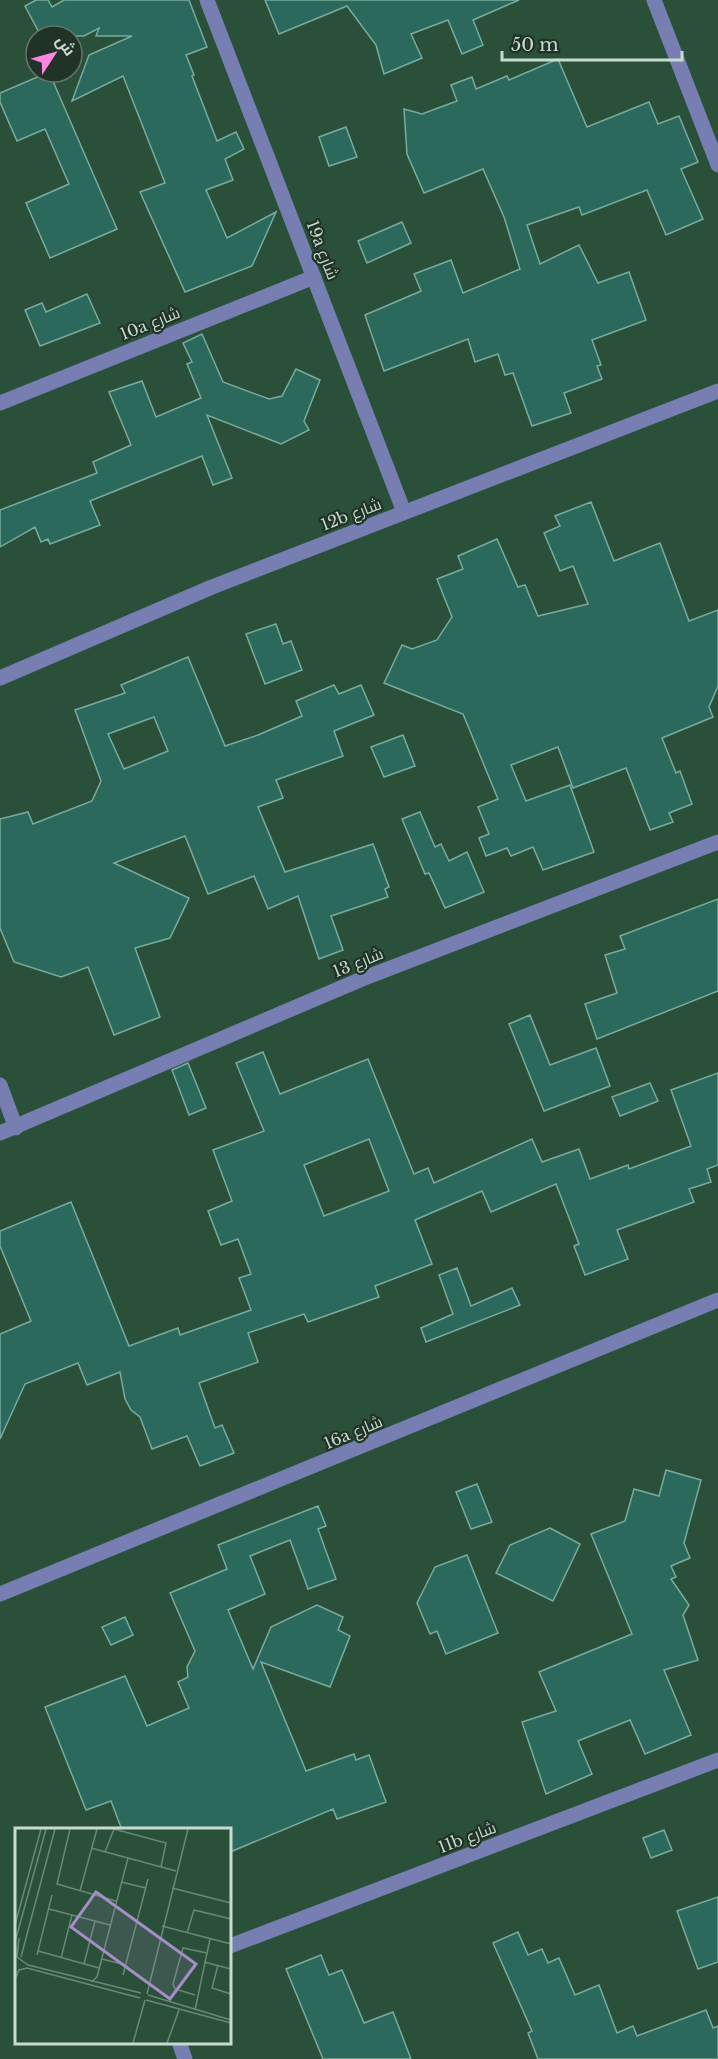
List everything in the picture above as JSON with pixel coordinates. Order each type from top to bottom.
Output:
[{"type":"street","name":"19a شارع","points":[[207,0],[404,512]]},
{"type":"street","points":[[654,0],[718,165]]},
{"type":"street","name":"10a شارع","points":[[0,403],[314,277]]},
{"type":"street","name":"12b شارع","points":[[0,678],[212,587],[718,391]]},
{"type":"street","name":"شارع 13","points":[[0,1133],[362,979],[718,842]]},
{"type":"street","points":[[0,1085],[16,1128]]},
{"type":"street","name":"16a شارع","points":[[0,1594],[718,1300]]},
{"type":"street","name":"11b شارع","points":[[231,1946],[718,1760]]},
{"type":"street","points":[[179,2044],[185,2059]]},
{"type":"building","points":[[36,0],[48,0],[52,7],[64,0],[189,0],[207,47],[186,55],[194,75],[192,76],[217,141],[236,132],[244,149],[225,159],[233,180],[206,190],[227,238],[276,212],[252,266],[185,292],[140,192],[165,183],[123,76],[72,101],[78,84],[84,84],[84,69],[89,55],[132,36],[96,36],[99,28],[84,36],[84,24],[35,24],[25,6]]},
{"type":"building","points":[[265,0],[519,0],[473,20],[483,45],[462,54],[448,20],[411,34],[422,58],[384,74],[376,45],[347,6],[279,34]]},
{"type":"building","points":[[558,59],[587,127],[649,102],[658,124],[679,116],[698,162],[681,169],[703,219],[666,235],[647,190],[582,215],[579,207],[527,225],[540,264],[579,245],[598,283],[629,272],[646,320],[592,340],[601,365],[597,366],[602,379],[564,393],[571,413],[532,426],[513,373],[505,375],[498,354],[475,362],[468,339],[384,371],[365,315],[421,291],[414,274],[451,260],[463,293],[520,269],[504,217],[483,169],[424,193],[407,154],[404,109],[422,114],[457,101],[451,85],[472,77],[476,89],[507,76],[509,80]]},
{"type":"building","points":[[24,83],[54,84],[117,229],[50,258],[26,203],[69,184],[45,129],[17,141],[0,102],[0,93]]},
{"type":"building","points":[[346,127],[357,157],[329,166],[319,137]]},
{"type":"building","points":[[402,222],[411,243],[367,263],[358,241]]},
{"type":"building","points":[[87,294],[100,323],[40,346],[25,310],[42,303],[46,312]]},
{"type":"building","points":[[202,334],[223,382],[269,399],[282,396],[296,369],[320,380],[304,421],[309,430],[281,444],[207,415],[232,478],[213,485],[202,456],[90,501],[100,525],[50,544],[48,539],[41,542],[35,527],[0,547],[0,510],[97,473],[93,462],[131,445],[109,392],[142,381],[156,417],[201,398],[187,364],[192,362],[183,343]]},
{"type":"building","points":[[591,502],[614,561],[660,543],[689,621],[718,610],[718,686],[709,707],[713,717],[662,738],[676,773],[680,771],[692,804],[669,813],[673,822],[650,830],[626,768],[573,788],[558,747],[511,765],[526,801],[570,785],[594,852],[543,870],[533,847],[511,856],[507,848],[486,856],[479,838],[489,834],[478,807],[498,799],[463,714],[384,683],[402,645],[412,649],[437,640],[452,617],[437,579],[463,569],[458,556],[497,539],[518,587],[525,585],[538,616],[588,604],[573,566],[560,571],[544,533],[560,526],[555,516]]},
{"type":"building","points":[[276,624],[283,644],[291,641],[302,670],[265,684],[246,634]]},
{"type":"building","points":[[188,657],[225,746],[302,716],[296,701],[334,685],[339,694],[361,685],[374,715],[334,731],[343,756],[276,780],[283,798],[258,807],[285,872],[373,844],[389,887],[385,889],[388,897],[331,916],[343,950],[319,959],[298,896],[268,909],[254,876],[208,894],[185,836],[114,863],[189,898],[170,938],[135,948],[160,1017],[114,1035],[88,967],[61,977],[14,962],[0,928],[0,819],[28,812],[33,824],[92,801],[101,781],[75,710],[125,693],[121,685]],"holes":[[[154,717],[168,751],[124,769],[108,734]]]},
{"type":"building","points":[[403,735],[415,766],[384,777],[371,747]]},
{"type":"building","points":[[420,812],[435,847],[441,844],[449,861],[467,852],[484,892],[445,908],[429,873],[425,874],[402,819]]},
{"type":"building","points":[[718,899],[718,991],[597,1039],[585,1004],[617,993],[605,955],[625,949],[620,936]]},
{"type":"building","points":[[530,1015],[550,1065],[596,1048],[610,1086],[544,1111],[509,1024]]},
{"type":"building","points":[[263,1052],[280,1094],[368,1059],[414,1174],[428,1168],[434,1183],[532,1139],[542,1162],[579,1149],[590,1179],[628,1165],[629,1169],[691,1146],[671,1090],[718,1073],[718,1165],[707,1169],[711,1182],[689,1189],[694,1202],[617,1230],[628,1259],[585,1275],[574,1246],[579,1244],[556,1184],[491,1212],[482,1191],[415,1220],[432,1264],[375,1286],[379,1297],[308,1322],[304,1314],[248,1333],[258,1362],[199,1383],[215,1428],[222,1425],[234,1453],[200,1466],[187,1436],[152,1449],[140,1417],[131,1410],[125,1399],[120,1372],[87,1385],[78,1363],[25,1384],[0,1439],[0,1334],[31,1321],[0,1246],[0,1231],[71,1202],[129,1346],[178,1328],[180,1335],[251,1310],[239,1278],[251,1274],[238,1239],[221,1245],[208,1211],[232,1201],[213,1150],[264,1131],[236,1063]],"holes":[[[369,1139],[389,1191],[324,1216],[304,1165]]]},
{"type":"building","points":[[188,1063],[206,1108],[189,1115],[172,1070]]},
{"type":"building","points":[[650,1083],[658,1101],[620,1116],[612,1097]]},
{"type":"building","points":[[457,1268],[471,1306],[512,1288],[520,1305],[426,1342],[421,1328],[453,1314],[439,1275]]},
{"type":"building","points":[[666,1470],[701,1480],[684,1543],[690,1558],[671,1566],[676,1577],[671,1579],[689,1605],[683,1615],[698,1660],[664,1670],[691,1735],[645,1754],[630,1720],[578,1741],[592,1774],[546,1794],[522,1722],[556,1711],[539,1672],[632,1634],[591,1534],[625,1521],[634,1489],[659,1496]]},
{"type":"building","points":[[477,1484],[492,1522],[471,1529],[456,1492]]},
{"type":"building","points":[[318,1506],[326,1526],[318,1529],[336,1579],[308,1589],[290,1540],[250,1556],[265,1594],[228,1610],[253,1669],[271,1627],[317,1605],[343,1617],[338,1630],[350,1636],[330,1687],[261,1662],[306,1771],[354,1754],[356,1760],[369,1755],[386,1802],[337,1819],[333,1809],[231,1852],[231,1828],[121,1828],[111,1801],[86,1810],[45,1707],[125,1676],[147,1726],[189,1708],[178,1682],[188,1677],[187,1667],[195,1651],[170,1593],[227,1569],[218,1545]]},
{"type":"building","points":[[550,1528],[580,1544],[553,1601],[496,1573],[510,1545]]},
{"type":"building","points":[[467,1555],[498,1633],[446,1654],[437,1631],[430,1634],[417,1603],[435,1567]]},
{"type":"building","points":[[125,1617],[133,1635],[111,1645],[102,1627]]},
{"type":"building","points":[[664,1830],[672,1850],[651,1858],[643,1838]]},
{"type":"building","points":[[718,1897],[718,1962],[698,1969],[677,1911]]},
{"type":"building","points":[[518,1932],[528,1955],[542,1949],[548,1963],[559,1958],[575,1995],[599,1985],[617,2033],[633,2026],[637,2036],[706,2010],[713,2028],[718,2026],[718,2059],[538,2059],[528,2033],[532,2031],[493,1943]]},
{"type":"building","points":[[321,1955],[329,1975],[342,1970],[364,2023],[393,2012],[411,2059],[323,2059],[286,1969]]}]
